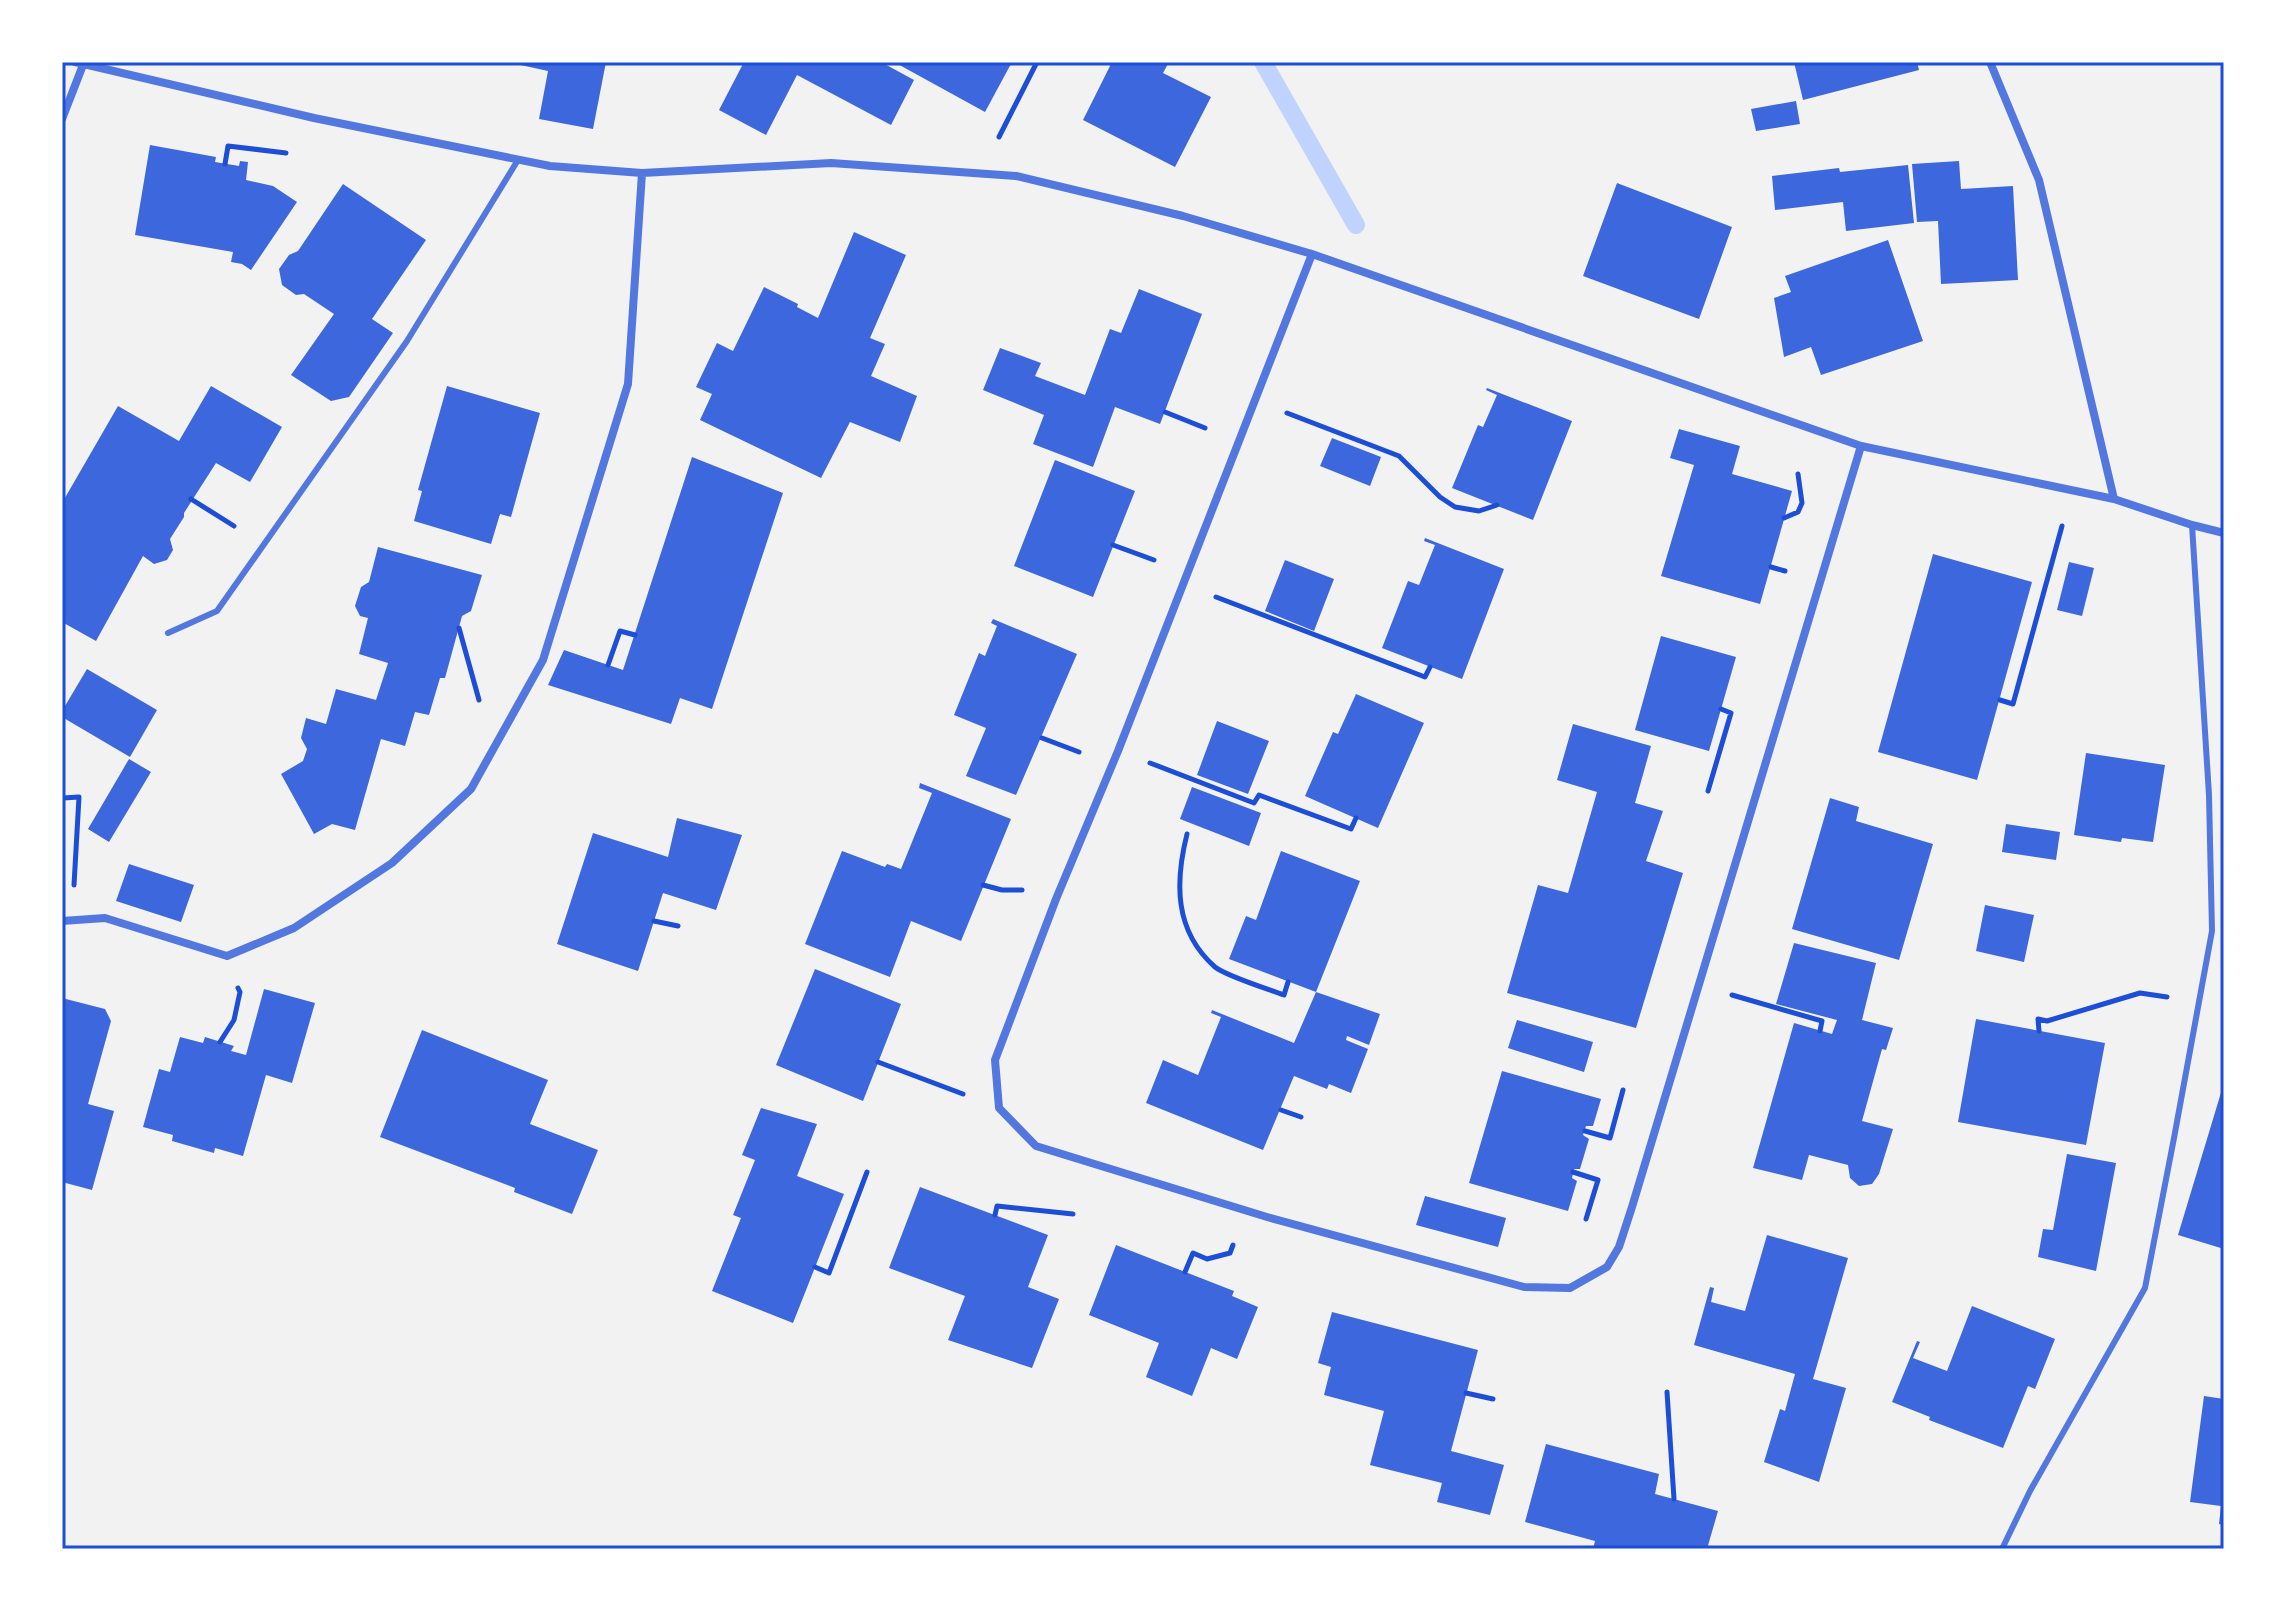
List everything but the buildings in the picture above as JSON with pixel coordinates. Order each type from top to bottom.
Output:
[{"type":"street","points":[[1990,62],[2039,180],[2114,499]]},
{"type":"street","points":[[62,119],[79,63],[314,118],[550,166],[642,173],[831,163],[1016,176],[1183,216],[1312,254],[1861,446],[2114,499],[2224,533]]},
{"type":"street","points":[[62,921],[105,918],[227,956],[294,928],[392,863],[471,789],[543,660],[628,384],[642,173]]},
{"type":"street","points":[[1312,254],[995,1060],[999,1108],[1036,1146],[1244,1209],[1524,1287],[1570,1288],[1607,1267],[1619,1247],[1861,446]]},
{"type":"lane","points":[[168,633],[217,611],[407,341],[518,160]]},
{"type":"lane","points":[[2002,1549],[2030,1491],[2145,1288],[2199,1002],[2212,931],[2209,795],[2192,525]]},
{"type":"path","points":[[981,174],[1037,62]]},
{"type":"path","points":[[225,164],[228,146],[286,153]]},
{"type":"path","points":[[1253,399],[1399,456],[1440,497],[1455,507],[1479,511],[1497,505]]},
{"type":"path","points":[[1165,412],[1237,441]]},
{"type":"path","points":[[1784,518],[1798,512],[1802,503],[1798,474]]},
{"type":"path","points":[[2000,700],[2013,704],[2072,490]]},
{"type":"path","points":[[191,499],[263,545]]},
{"type":"path","points":[[1113,545],[1186,571]]},
{"type":"path","points":[[1183,585],[1425,677],[1430,667]]},
{"type":"path","points":[[459,628],[487,729],[499,738]]},
{"type":"path","points":[[608,665],[620,631],[635,635]]},
{"type":"path","points":[[1708,791],[1731,713],[1721,709]]},
{"type":"path","points":[[1118,751],[1254,803],[1259,795],[1351,829],[1356,818]]},
{"type":"path","points":[[63,798],[79,797],[72,920]]},
{"type":"path","points":[[1187,834],[1180,863],[1179,901],[1190,936],[1216,968],[1284,995],[1288,982]]},
{"type":"path","points":[[654,921],[678,926]]},
{"type":"path","points":[[220,1042],[234,1020],[240,992],[227,956]]},
{"type":"path","points":[[1699,985],[1822,1021],[1820,1031]]},
{"type":"path","points":[[2039,1031],[2038,1019],[2047,1021],[2140,993],[2199,1002]]},
{"type":"path","points":[[878,1062],[999,1108]]},
{"type":"path","points":[[1585,1131],[1610,1138],[1623,1090]]},
{"type":"path","points":[[1281,1110],[1301,1117]]},
{"type":"path","points":[[815,1267],[829,1273],[867,1172]]},
{"type":"path","points":[[995,1215],[997,1206],[1073,1214]]},
{"type":"path","points":[[1185,1272],[1193,1253],[1207,1259],[1230,1253],[1244,1209]]},
{"type":"path","points":[[1667,1392],[1674,1499]]},
{"type":"path","points":[[1466,1393],[1493,1399]]},
{"type":"waterway","points":[[1263,62],[1356,225]]}]
